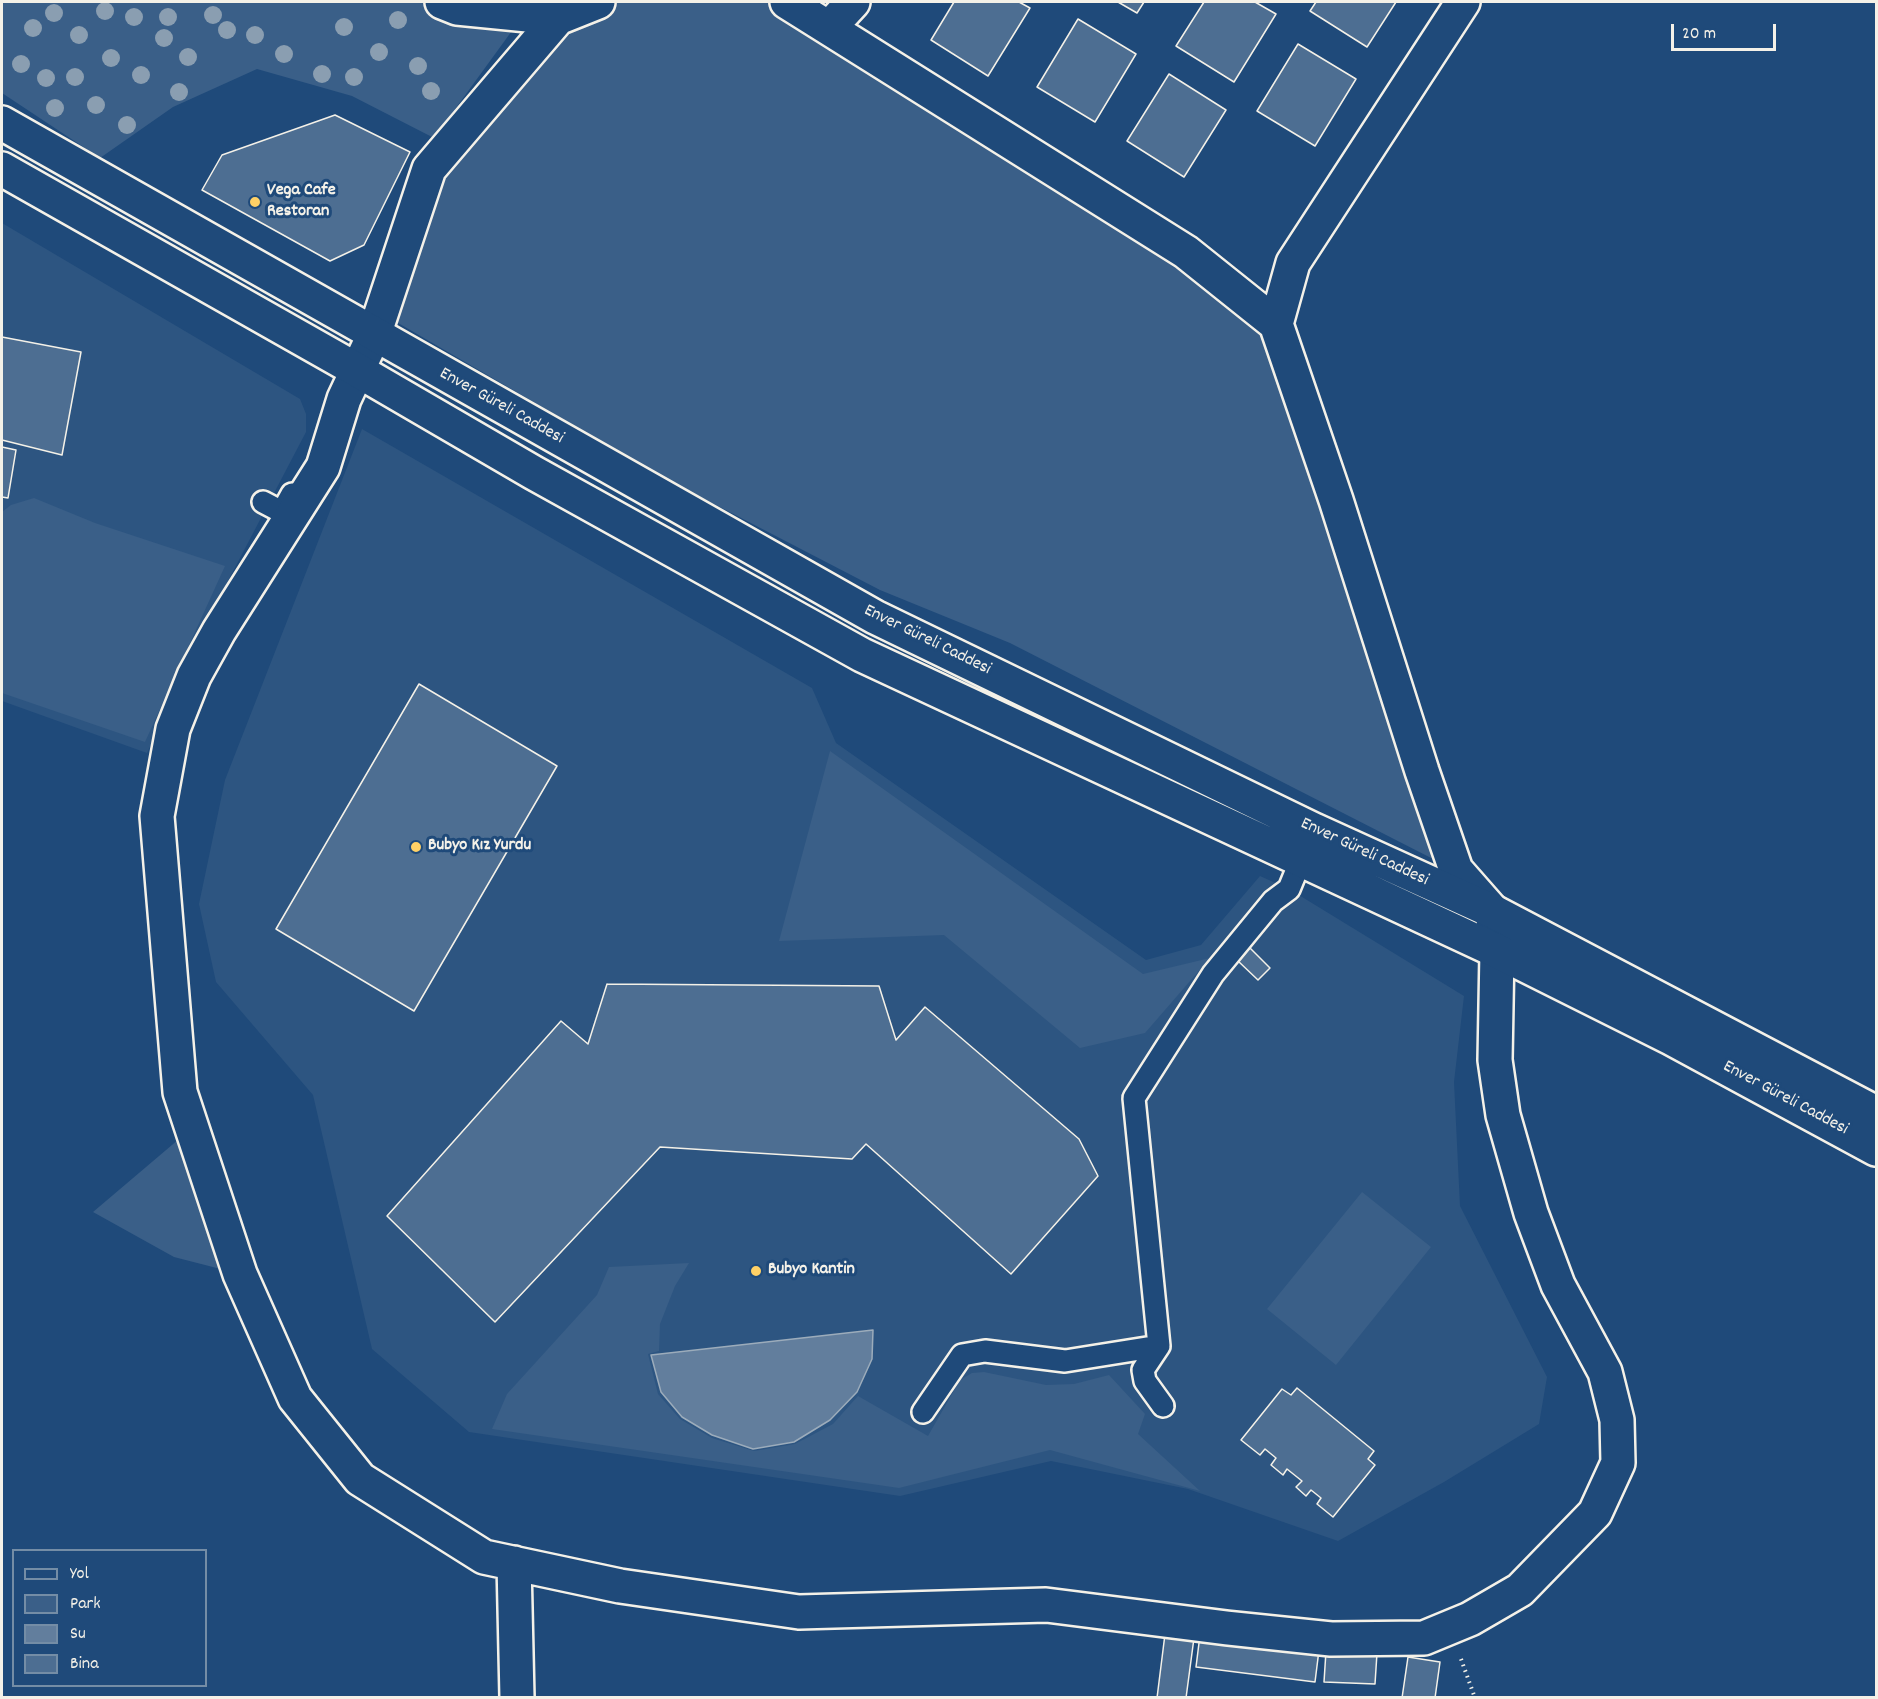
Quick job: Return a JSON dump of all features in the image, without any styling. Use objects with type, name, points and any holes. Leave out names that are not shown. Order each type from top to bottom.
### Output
[{"type":"street","points":[[442,2],[456,8],[558,18],[598,2]]},
{"type":"street","points":[[558,18],[429,169],[374,335],[350,384],[323,467],[219,631],[194,676],[173,729],[157,816],[180,1092],[240,1274],[295,1398],[360,1479],[484,1557],[620,1586],[800,1612],[1046,1605],[1331,1639],[1424,1638],[1470,1619],[1520,1590],[1595,1512],[1618,1463],[1617,1420],[1605,1372],[1558,1286],[1531,1213],[1503,1115],[1495,1059],[1497,951],[1492,911],[1456,870],[1336,500],[1276,324],[1186,252],[787,2]]},
{"type":"street","points":[[829,28],[854,2]]},
{"type":"street","points":[[1276,324],[1293,263],[1463,2]]},
{"type":"street","name":"Enver Güreli Caddesi","points":[[2,123],[875,617],[1314,830],[1492,911],[1876,1113]]},
{"type":"street","name":"Enver Güreli Caddesi","points":[[2,169],[350,384],[534,473],[862,655],[1497,951],[1671,1038],[1876,1149]]},
{"type":"street","points":[[514,1563],[517,1698]]},
{"type":"lane","points":[[263,502],[282,512],[350,384]]},
{"type":"lane","points":[[1163,1406],[1145,1381],[1143,1370],[1159,1346],[1134,1098],[1213,974],[1273,901],[1289,889],[1314,830]]},
{"type":"lane","points":[[923,1412],[962,1354],[985,1351],[1065,1361],[1159,1346]]},
{"type":"shaded area","points":[[2,223],[300,399],[306,414],[306,432],[229,579],[147,753],[2,701]]},
{"type":"shaded area","points":[[362,429],[812,688],[836,743],[1146,960],[1201,945],[1260,876],[1289,889],[1464,996],[1454,1082],[1460,1206],[1547,1377],[1539,1424],[1444,1482],[1338,1541],[1188,1489],[1051,1461],[900,1496],[469,1432],[372,1349],[313,1095],[216,982],[199,904],[225,780]]},
{"type":"green space","points":[[2,2],[481,2],[522,17],[434,138],[352,96],[257,69],[173,107],[100,158],[2,93]]},
{"type":"green space","points":[[598,2],[787,2],[1276,324],[1439,862],[1010,643],[880,590],[664,478],[381,313],[429,169]]},
{"type":"green space","points":[[34,498],[95,523],[225,566],[145,742],[2,693],[2,512],[11,505]]},
{"type":"green space","points":[[830,751],[1143,974],[1210,958],[1145,1033],[1080,1048],[944,935],[779,941]]},
{"type":"green space","points":[[192,1128],[240,1274],[174,1257],[93,1212]]},
{"type":"green space","points":[[1362,1192],[1431,1247],[1336,1365],[1267,1309]]},
{"type":"green space","points":[[689,1263],[675,1286],[660,1324],[659,1351],[648,1354],[658,1394],[680,1419],[712,1438],[754,1451],[795,1444],[833,1424],[858,1396],[928,1436],[960,1380],[972,1373],[984,1372],[1046,1385],[1074,1384],[1109,1375],[1145,1414],[1138,1434],[1200,1491],[1050,1450],[899,1488],[492,1429],[507,1394],[597,1295],[609,1267]]},
{"type":"water","points":[[873,1330],[872,1359],[857,1392],[830,1420],[794,1442],[753,1449],[712,1435],[682,1417],[661,1392],[651,1355]]},
{"type":"building","points":[[954,2],[1019,2],[1030,8],[988,76],[931,40]]},
{"type":"building","points":[[1118,2],[1144,2],[1137,13]]},
{"type":"building","points":[[1204,2],[1255,2],[1276,14],[1234,82],[1176,46]]},
{"type":"building","points":[[1316,2],[1396,2],[1367,47],[1310,11]]},
{"type":"building","points":[[1078,19],[1136,54],[1095,122],[1037,87]]},
{"type":"building","points":[[1298,44],[1356,79],[1315,146],[1257,111]]},
{"type":"building","points":[[1169,74],[1226,110],[1184,177],[1127,141]]},
{"type":"building","points":[[335,115],[410,152],[364,245],[330,261],[202,190],[222,155]]},
{"type":"building","points":[[2,337],[81,352],[62,455],[2,440]]},
{"type":"building","points":[[2,447],[16,450],[8,498],[2,497]]},
{"type":"building","name":"Bubyo Kız Yurdu","points":[[419,684],[557,766],[414,1011],[276,929]]},
{"type":"building","points":[[1250,948],[1270,968],[1258,980],[1238,961]]},
{"type":"building","points":[[607,984],[879,986],[896,1040],[925,1007],[1079,1139],[1098,1176],[1011,1274],[866,1144],[852,1159],[660,1147],[495,1322],[387,1216],[561,1021],[588,1044]]},
{"type":"building","points":[[1297,1388],[1374,1451],[1368,1459],[1375,1465],[1333,1517],[1317,1504],[1321,1498],[1311,1490],[1306,1496],[1296,1487],[1302,1481],[1287,1469],[1283,1475],[1271,1465],[1276,1458],[1265,1449],[1260,1455],[1241,1440],[1282,1389],[1291,1395]]},
{"type":"building","points":[[1165,1634],[1194,1638],[1186,1698],[1157,1698]]},
{"type":"building","points":[[1200,1635],[1319,1650],[1315,1682],[1196,1667]]},
{"type":"building","points":[[1326,1651],[1377,1653],[1375,1684],[1324,1682]]},
{"type":"building","points":[[1408,1657],[1440,1662],[1435,1698],[1402,1698]]},
{"type":"place","name":"Vega Cafe Restoran","points":[[255,202]]},
{"type":"place","name":"Bubyo Kız Yurdu","points":[[416,847]]},
{"type":"place","name":"Bubyo Kantin","points":[[756,1271]]}]
